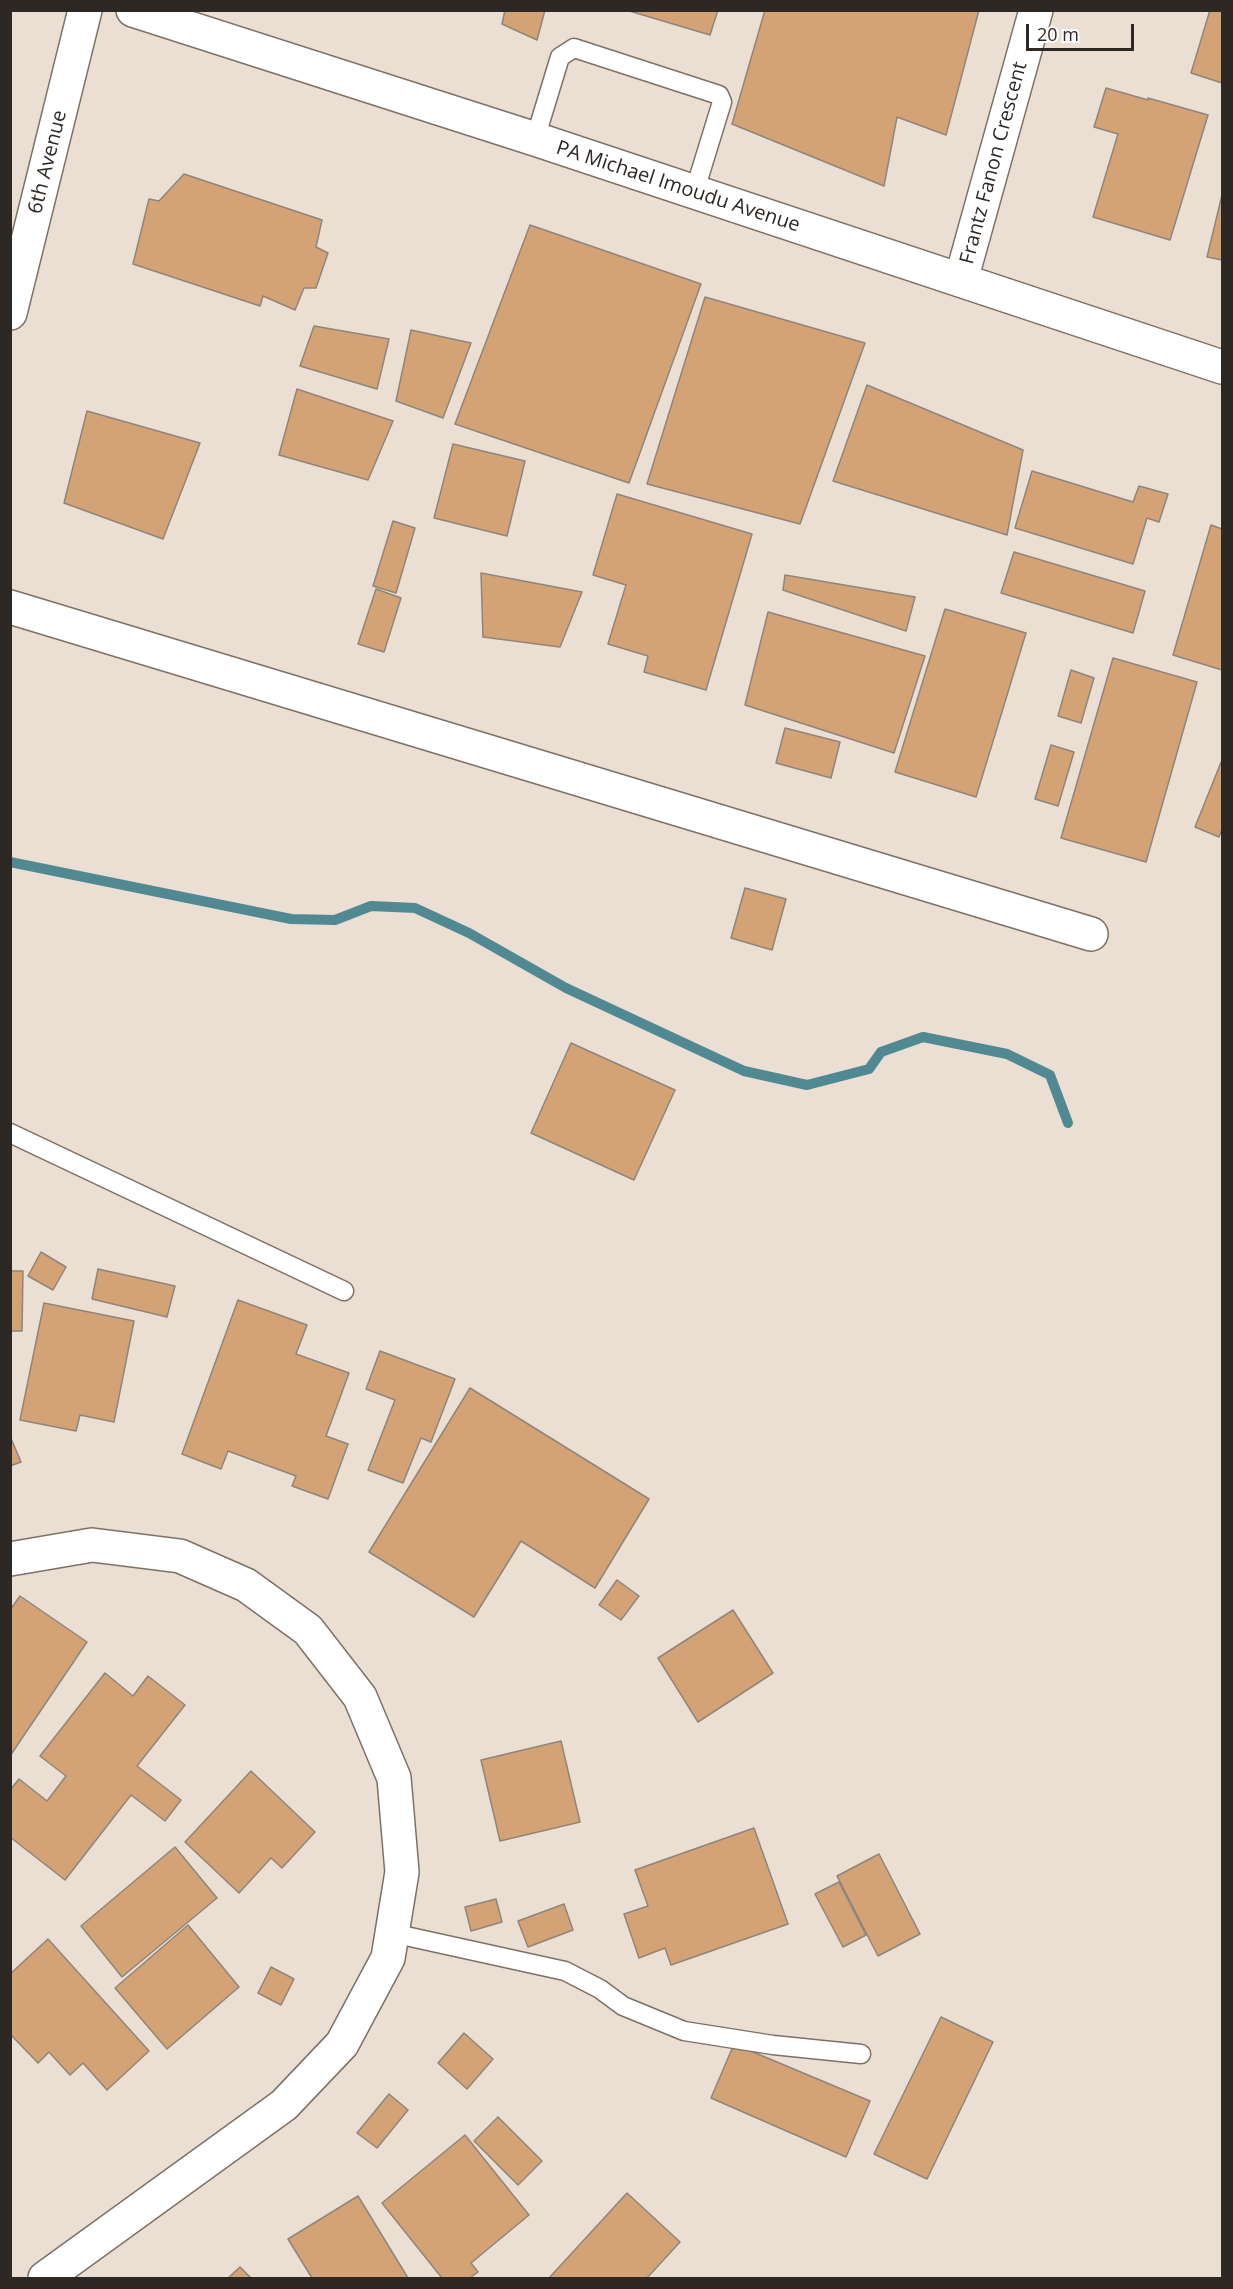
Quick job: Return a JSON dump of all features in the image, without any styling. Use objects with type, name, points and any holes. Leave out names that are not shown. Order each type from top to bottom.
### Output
[{"type":"street","name":"6th Avenue","points":[[10,313],[85,10]]},
{"type":"street","name":"PA Michael Imoudu Avenue","points":[[133,10],[535,139],[1222,367]]},
{"type":"street","name":"Frantz Fanon Crescent","points":[[961,280],[1036,10]]},
{"type":"street","points":[[10,607],[1091,933]]},
{"type":"street","points":[[10,1559],[92,1545],[180,1556],[246,1585],[308,1630],[360,1697],[394,1778],[402,1872],[388,1958],[342,2044],[284,2105],[45,2278]]},
{"type":"lane","points":[[535,139],[560,57],[574,48],[719,95],[722,102],[694,193]]},
{"type":"lane","points":[[10,1133],[344,1291]]},
{"type":"lane","points":[[392,1933],[565,1971],[600,1989],[623,2006],[684,2031],[773,2045],[861,2054]]},
{"type":"building","points":[[505,10],[545,10],[537,40],[502,24]]},
{"type":"building","points":[[626,10],[718,10],[710,35]]},
{"type":"building","points":[[765,10],[979,10],[946,135],[897,117],[884,186],[732,124]]},
{"type":"building","points":[[1210,10],[1222,10],[1222,83],[1191,73]]},
{"type":"building","points":[[1106,88],[1208,115],[1170,240],[1093,217],[1118,134],[1094,127]]},
{"type":"building","points":[[184,174],[322,220],[316,247],[328,253],[316,288],[304,288],[295,310],[263,296],[260,306],[133,264],[149,199],[159,201]]},
{"type":"building","points":[[1222,195],[1222,260],[1207,257]]},
{"type":"building","points":[[530,225],[701,284],[629,483],[455,424]]},
{"type":"building","points":[[705,297],[865,343],[800,524],[647,484]]},
{"type":"building","points":[[314,326],[389,339],[377,389],[300,366]]},
{"type":"building","points":[[411,330],[471,343],[443,418],[396,401]]},
{"type":"building","points":[[867,385],[1023,450],[1007,535],[833,481]]},
{"type":"building","points":[[297,389],[393,421],[368,480],[279,455]]},
{"type":"building","points":[[87,411],[200,443],[163,539],[64,503]]},
{"type":"building","points":[[453,444],[525,461],[507,536],[434,518]]},
{"type":"building","points":[[1032,471],[1133,502],[1139,486],[1168,494],[1159,522],[1147,518],[1133,564],[1015,528]]},
{"type":"building","points":[[617,494],[752,534],[706,690],[644,672],[648,656],[608,644],[626,585],[593,575]]},
{"type":"building","points":[[393,521],[415,528],[396,593],[373,586]]},
{"type":"building","points":[[1211,525],[1222,529],[1222,670],[1173,655]]},
{"type":"building","points":[[1014,552],[1145,591],[1133,633],[1001,593]]},
{"type":"building","points":[[481,573],[582,592],[560,647],[483,637]]},
{"type":"building","points":[[785,575],[915,597],[906,631],[783,590]]},
{"type":"building","points":[[376,589],[401,598],[384,652],[358,644]]},
{"type":"building","points":[[945,609],[1026,633],[976,797],[895,772]]},
{"type":"building","points":[[768,612],[925,656],[894,753],[745,705]]},
{"type":"building","points":[[1113,658],[1197,682],[1146,862],[1061,838]]},
{"type":"building","points":[[1071,670],[1094,678],[1081,723],[1058,716]]},
{"type":"building","points":[[785,728],[840,742],[831,778],[776,763]]},
{"type":"building","points":[[1051,745],[1074,752],[1058,806],[1035,799]]},
{"type":"building","points":[[1222,760],[1222,829],[1219,837],[1195,827]]},
{"type":"building","points":[[745,888],[786,899],[772,950],[731,938]]},
{"type":"building","points":[[571,1043],[675,1090],[634,1180],[531,1133]]},
{"type":"building","points":[[41,1252],[66,1267],[53,1290],[28,1276]]},
{"type":"building","points":[[98,1269],[175,1286],[167,1317],[92,1299]]},
{"type":"building","points":[[10,1271],[23,1271],[22,1331],[10,1331]]},
{"type":"building","points":[[238,1300],[307,1325],[296,1354],[349,1373],[326,1436],[348,1444],[328,1499],[292,1486],[296,1476],[228,1451],[221,1469],[182,1454]]},
{"type":"building","points":[[44,1303],[134,1321],[114,1422],[80,1415],[76,1431],[20,1420]]},
{"type":"building","points":[[380,1351],[455,1379],[431,1442],[421,1438],[403,1483],[368,1470],[395,1400],[366,1389]]},
{"type":"building","points":[[470,1388],[649,1499],[595,1588],[521,1541],[474,1617],[369,1552]]},
{"type":"building","points":[[10,1436],[21,1462],[10,1466]]},
{"type":"building","points":[[617,1580],[639,1596],[621,1620],[599,1605]]},
{"type":"building","points":[[20,1596],[87,1642],[10,1756],[10,1610]]},
{"type":"building","points":[[733,1610],[773,1673],[698,1722],[658,1658]]},
{"type":"building","points":[[105,1673],[133,1696],[148,1676],[185,1705],[137,1766],[181,1800],[165,1821],[131,1795],[65,1880],[10,1837],[10,1790],[19,1779],[47,1801],[66,1776],[40,1756]]},
{"type":"building","points":[[561,1741],[580,1822],[500,1841],[481,1760]]},
{"type":"building","points":[[251,1771],[315,1832],[282,1868],[271,1858],[239,1893],[185,1842]]},
{"type":"building","points":[[754,1828],[788,1924],[671,1965],[665,1948],[639,1958],[624,1914],[648,1906],[635,1870]]},
{"type":"building","points":[[175,1847],[217,1898],[122,1977],[81,1926]]},
{"type":"building","points":[[879,1854],[920,1934],[878,1956],[837,1876]]},
{"type":"building","points":[[839,1882],[866,1935],[843,1947],[815,1894]]},
{"type":"building","points":[[496,1899],[502,1922],[471,1931],[465,1907]]},
{"type":"building","points":[[564,1904],[573,1930],[528,1947],[518,1921]]},
{"type":"building","points":[[188,1925],[239,1987],[167,2049],[115,1988]]},
{"type":"building","points":[[48,1939],[149,2051],[107,2090],[83,2063],[70,2075],[49,2052],[38,2063],[10,2034],[10,1974]]},
{"type":"building","points":[[271,1967],[294,1979],[281,2005],[258,1993]]},
{"type":"building","points":[[941,2017],[993,2042],[927,2179],[874,2154]]},
{"type":"building","points":[[464,2033],[493,2059],[467,2089],[438,2063]]},
{"type":"building","points":[[734,2044],[870,2101],[846,2157],[711,2098]]},
{"type":"building","points":[[389,2094],[408,2110],[377,2148],[357,2133]]},
{"type":"building","points":[[498,2117],[542,2161],[518,2185],[474,2141]]},
{"type":"building","points":[[465,2135],[529,2215],[471,2263],[478,2272],[470,2278],[442,2278],[382,2203]]},
{"type":"building","points":[[627,2193],[680,2242],[647,2278],[549,2278]]},
{"type":"building","points":[[358,2196],[408,2278],[312,2278],[288,2239]]},
{"type":"building","points":[[240,2267],[251,2278],[228,2278]]},
{"type":"waterway","points":[[10,862],[291,919],[335,920],[371,906],[415,908],[469,933],[566,988],[744,1071],[807,1085],[869,1069],[881,1052],[923,1037],[1007,1054],[1050,1075],[1068,1123]]}]
